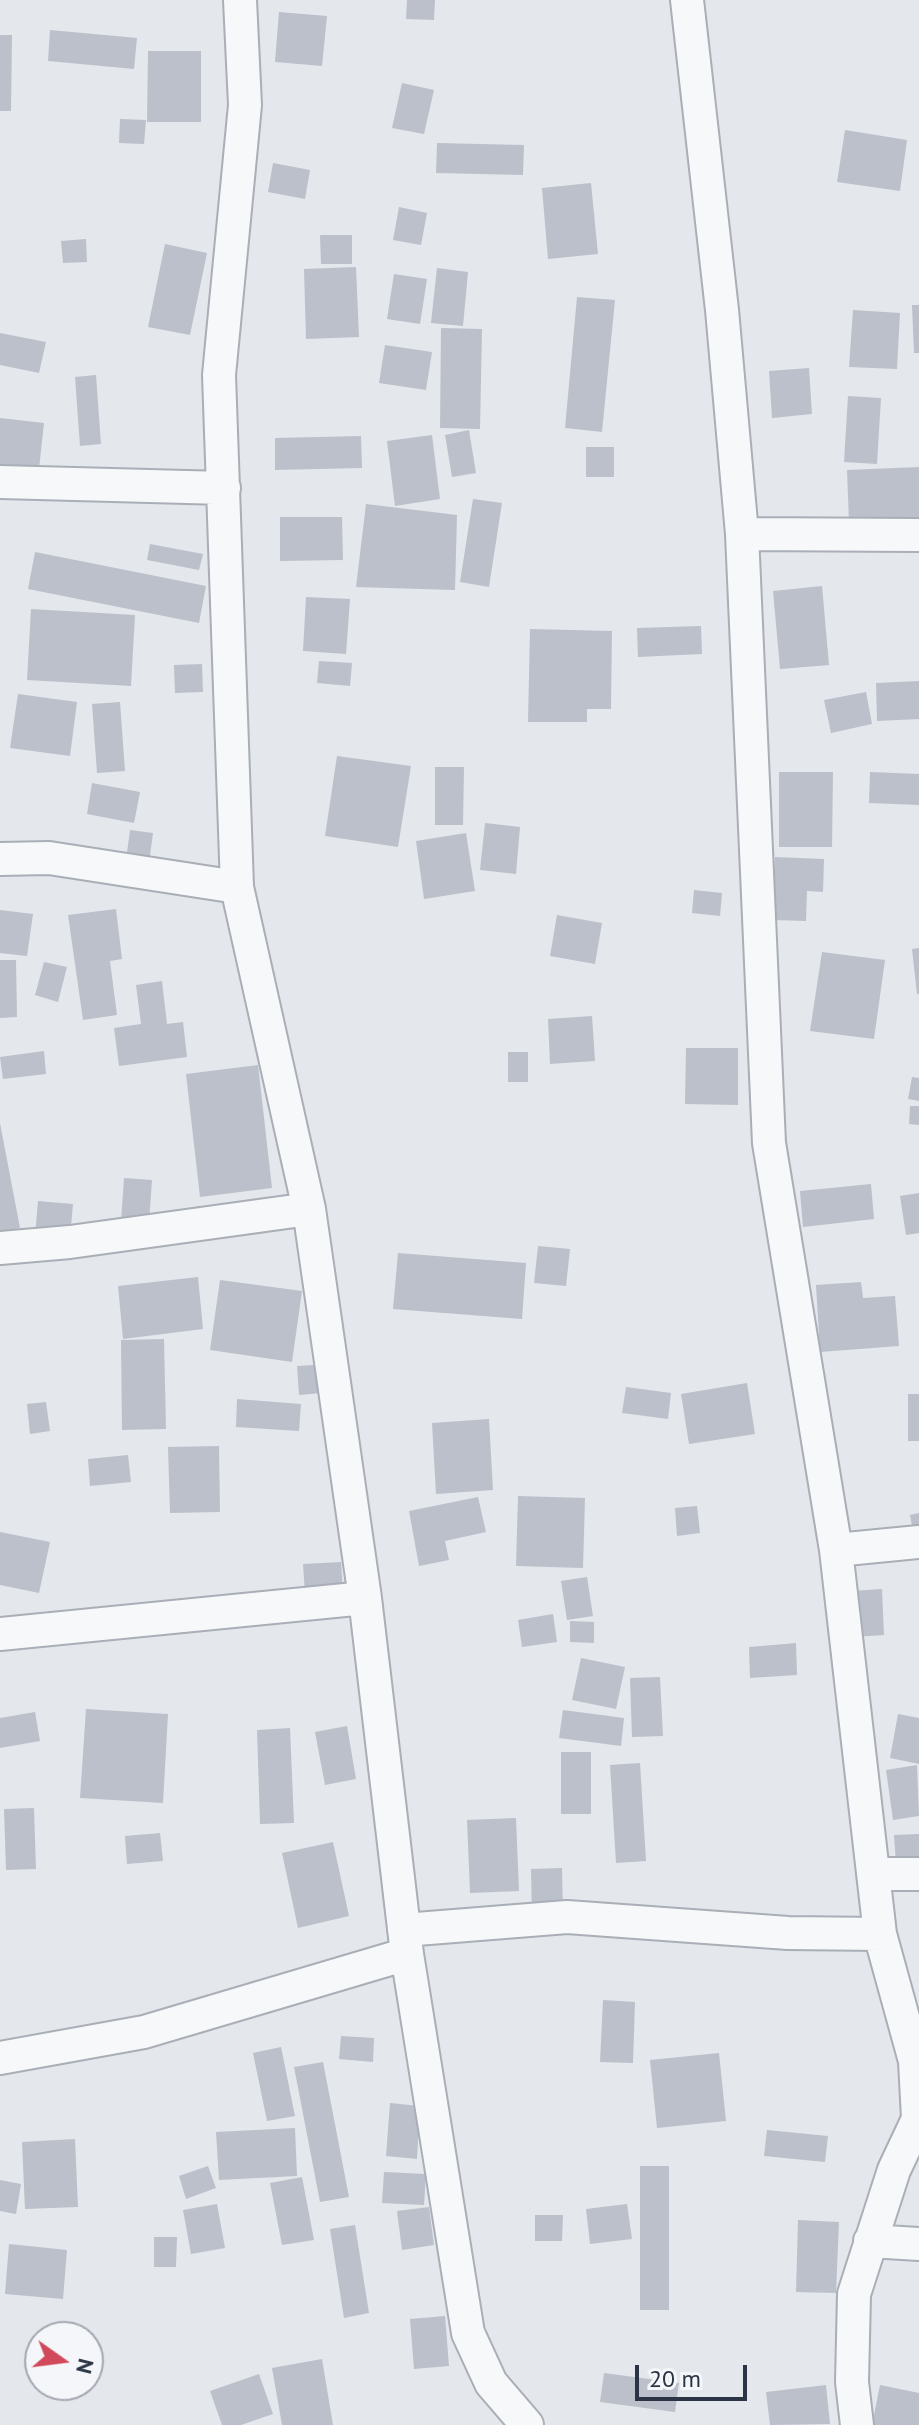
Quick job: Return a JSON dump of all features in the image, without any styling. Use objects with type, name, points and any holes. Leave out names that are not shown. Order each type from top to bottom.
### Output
[{"type":"street","points":[[240,0],[245,105],[219,375],[237,887],[309,1209],[365,1598],[405,1942],[468,2333],[491,2383],[527,2425]]},
{"type":"street","points":[[687,0],[722,310],[742,534],[769,1143],[836,1550],[880,1934],[915,2061],[918,2119],[894,2170],[854,2294],[852,2382],[857,2425]]},
{"type":"street","points":[[0,482],[224,488]]},
{"type":"street","points":[[742,534],[919,535]]},
{"type":"street","points":[[0,859],[49,858],[237,887]]},
{"type":"street","points":[[0,1248],[70,1242],[309,1209]]},
{"type":"street","points":[[836,1550],[919,1542]]},
{"type":"street","points":[[0,1634],[365,1598]]},
{"type":"street","points":[[873,1874],[919,1874]]},
{"type":"street","points":[[0,2058],[144,2032],[405,1942],[567,1917],[788,1933],[880,1934]]},
{"type":"street","points":[[870,2241],[919,2244]]},
{"type":"building","points":[[407,0],[435,0],[434,20],[406,19]]},
{"type":"building","points":[[279,12],[327,16],[322,66],[275,62]]},
{"type":"building","points":[[50,30],[137,38],[134,69],[48,61]]},
{"type":"building","points":[[0,35],[12,35],[11,111],[0,111]]},
{"type":"building","points":[[148,51],[201,51],[201,122],[147,122]]},
{"type":"building","points":[[402,83],[434,90],[424,134],[392,128]]},
{"type":"building","points":[[120,119],[146,120],[144,144],[119,143]]},
{"type":"building","points":[[845,130],[907,140],[900,191],[837,182]]},
{"type":"building","points":[[437,143],[524,145],[523,175],[436,173]]},
{"type":"building","points":[[273,163],[310,170],[305,199],[268,192]]},
{"type":"building","points":[[591,183],[598,254],[548,259],[542,188]]},
{"type":"building","points":[[399,207],[427,213],[421,245],[393,240]]},
{"type":"building","points":[[320,235],[352,235],[352,264],[321,264]]},
{"type":"building","points":[[86,239],[87,262],[63,263],[61,241]]},
{"type":"building","points":[[165,244],[207,253],[190,335],[148,327]]},
{"type":"building","points":[[356,267],[359,337],[306,339],[304,269]]},
{"type":"building","points":[[437,268],[468,272],[463,326],[431,323]]},
{"type":"building","points":[[394,274],[427,279],[420,324],[387,319]]},
{"type":"building","points":[[577,297],[615,300],[602,432],[565,428]]},
{"type":"building","points":[[912,305],[919,305],[919,353],[914,353]]},
{"type":"building","points":[[853,310],[900,313],[897,369],[849,367]]},
{"type":"building","points":[[441,328],[482,329],[480,429],[440,428]]},
{"type":"building","points":[[0,333],[46,342],[39,373],[0,365]]},
{"type":"building","points":[[385,345],[432,352],[426,390],[379,383]]},
{"type":"building","points":[[809,368],[812,414],[772,418],[769,371]]},
{"type":"building","points":[[96,375],[101,444],[80,446],[75,377]]},
{"type":"building","points":[[848,396],[881,398],[877,464],[844,462]]},
{"type":"building","points":[[0,418],[44,423],[37,487],[0,483]]},
{"type":"building","points":[[469,430],[476,473],[452,477],[445,435]]},
{"type":"building","points":[[432,435],[440,499],[395,506],[387,441]]},
{"type":"building","points":[[361,436],[362,468],[275,470],[275,438]]},
{"type":"building","points":[[586,447],[614,447],[614,477],[586,477]]},
{"type":"building","points":[[919,467],[919,520],[849,522],[847,470]]},
{"type":"building","points":[[473,499],[502,503],[489,587],[460,582]]},
{"type":"building","points":[[366,504],[457,515],[455,590],[356,587]]},
{"type":"building","points":[[280,517],[342,517],[343,560],[280,561]]},
{"type":"building","points":[[150,544],[203,554],[199,570],[147,560]]},
{"type":"building","points":[[35,552],[206,586],[199,623],[28,589]]},
{"type":"building","points":[[822,586],[829,665],[780,669],[773,591]]},
{"type":"building","points":[[306,597],[350,599],[346,654],[303,651]]},
{"type":"building","points":[[31,609],[135,615],[131,686],[27,680]]},
{"type":"building","points":[[701,626],[702,654],[638,657],[637,628]]},
{"type":"building","points":[[530,629],[612,631],[611,709],[587,709],[587,722],[528,722]]},
{"type":"building","points":[[319,661],[352,663],[350,686],[317,683]]},
{"type":"building","points":[[202,664],[203,692],[175,693],[174,665]]},
{"type":"building","points":[[919,681],[919,719],[877,721],[876,683]]},
{"type":"building","points":[[866,692],[872,724],[831,733],[824,700]]},
{"type":"building","points":[[18,694],[77,702],[70,756],[10,748]]},
{"type":"building","points":[[120,702],[125,771],[97,773],[92,704]]},
{"type":"building","points":[[337,756],[411,766],[398,847],[325,836]]},
{"type":"building","points":[[435,767],[464,767],[463,825],[435,825]]},
{"type":"building","points":[[779,772],[833,772],[832,847],[779,847]]},
{"type":"building","points":[[870,772],[919,774],[919,805],[869,803]]},
{"type":"building","points":[[92,783],[140,792],[134,823],[87,814]]},
{"type":"building","points":[[485,823],[520,827],[516,874],[480,870]]},
{"type":"building","points":[[130,830],[153,833],[148,871],[125,868]]},
{"type":"building","points":[[466,833],[475,891],[424,899],[416,841]]},
{"type":"building","points":[[775,857],[824,859],[823,892],[807,891],[806,921],[772,920]]},
{"type":"building","points":[[694,890],[722,893],[720,916],[692,913]]},
{"type":"building","points":[[116,909],[122,959],[110,961],[117,1015],[83,1020],[68,915]]},
{"type":"building","points":[[0,910],[33,914],[27,956],[0,953]]},
{"type":"building","points":[[557,915],[602,923],[595,964],[550,956]]},
{"type":"building","points":[[919,948],[919,994],[917,994],[912,949]]},
{"type":"building","points":[[822,952],[885,960],[874,1039],[810,1031]]},
{"type":"building","points":[[0,960],[16,960],[17,1017],[0,1018]]},
{"type":"building","points":[[44,962],[67,967],[58,1002],[35,995]]},
{"type":"building","points":[[162,981],[167,1024],[183,1022],[187,1057],[119,1066],[114,1028],[141,1024],[136,985]]},
{"type":"building","points":[[592,1016],[595,1061],[550,1064],[548,1019]]},
{"type":"building","points":[[686,1048],[738,1048],[738,1105],[685,1104]]},
{"type":"building","points":[[44,1051],[46,1074],[3,1079],[0,1057]]},
{"type":"building","points":[[508,1052],[528,1052],[528,1082],[508,1082]]},
{"type":"building","points":[[258,1065],[272,1188],[200,1197],[186,1074]]},
{"type":"building","points":[[912,1077],[919,1078],[919,1101],[908,1099]]},
{"type":"building","points":[[910,1106],[919,1106],[919,1125],[909,1124]]},
{"type":"building","points":[[0,1123],[20,1228],[0,1232]]},
{"type":"building","points":[[124,1178],[152,1180],[149,1223],[121,1221]]},
{"type":"building","points":[[871,1184],[874,1219],[803,1227],[800,1191]]},
{"type":"building","points":[[919,1193],[919,1233],[906,1235],[900,1196]]},
{"type":"building","points":[[38,1201],[73,1204],[70,1238],[35,1236]]},
{"type":"building","points":[[538,1246],[570,1249],[566,1286],[534,1283]]},
{"type":"building","points":[[398,1253],[526,1263],[522,1319],[393,1309]]},
{"type":"building","points":[[198,1277],[203,1329],[123,1339],[118,1286]]},
{"type":"building","points":[[220,1280],[302,1291],[292,1362],[210,1350]]},
{"type":"building","points":[[861,1282],[863,1298],[895,1296],[899,1346],[820,1352],[816,1285]]},
{"type":"building","points":[[164,1339],[166,1429],[122,1430],[121,1340]]},
{"type":"building","points":[[331,1364],[334,1392],[299,1395],[297,1366]]},
{"type":"building","points":[[747,1383],[755,1434],[689,1444],[681,1394]]},
{"type":"building","points":[[626,1387],[671,1393],[668,1419],[622,1413]]},
{"type":"building","points":[[908,1394],[919,1394],[919,1441],[908,1441]]},
{"type":"building","points":[[237,1399],[301,1404],[299,1431],[236,1427]]},
{"type":"building","points":[[46,1402],[50,1431],[30,1434],[27,1404]]},
{"type":"building","points":[[489,1419],[493,1490],[436,1494],[432,1423]]},
{"type":"building","points":[[219,1446],[220,1512],[170,1513],[168,1447]]},
{"type":"building","points":[[128,1455],[131,1482],[90,1486],[88,1459]]},
{"type":"building","points":[[518,1496],[585,1498],[583,1568],[516,1566]]},
{"type":"building","points":[[478,1497],[486,1532],[445,1541],[449,1560],[419,1566],[409,1511]]},
{"type":"building","points":[[697,1506],[700,1533],[677,1536],[675,1508]]},
{"type":"building","points":[[919,1513],[919,1547],[916,1548],[910,1515]]},
{"type":"building","points":[[0,1532],[50,1542],[39,1593],[0,1585]]},
{"type":"building","points":[[341,1562],[343,1591],[305,1594],[303,1564]]},
{"type":"building","points":[[587,1577],[593,1616],[567,1620],[561,1581]]},
{"type":"building","points":[[882,1589],[884,1635],[853,1637],[851,1591]]},
{"type":"building","points":[[553,1614],[557,1642],[522,1647],[518,1620]]},
{"type":"building","points":[[570,1621],[594,1622],[594,1643],[570,1642]]},
{"type":"building","points":[[796,1643],[797,1675],[750,1678],[749,1647]]},
{"type":"building","points":[[581,1658],[625,1667],[616,1709],[572,1700]]},
{"type":"building","points":[[660,1677],[663,1736],[632,1737],[630,1678]]},
{"type":"building","points":[[86,1709],[168,1714],[163,1803],[80,1798]]},
{"type":"building","points":[[563,1710],[624,1718],[621,1746],[559,1738]]},
{"type":"building","points":[[35,1712],[40,1741],[0,1748],[0,1718]]},
{"type":"building","points":[[898,1714],[919,1718],[919,1764],[890,1758]]},
{"type":"building","points":[[347,1726],[356,1779],[325,1785],[315,1732]]},
{"type":"building","points":[[290,1728],[294,1823],[260,1824],[257,1730]]},
{"type":"building","points":[[561,1752],[591,1752],[591,1814],[561,1814]]},
{"type":"building","points":[[640,1763],[646,1861],[616,1863],[610,1765]]},
{"type":"building","points":[[917,1765],[919,1816],[893,1820],[886,1770]]},
{"type":"building","points":[[34,1808],[36,1869],[6,1870],[4,1809]]},
{"type":"building","points":[[516,1818],[519,1891],[470,1893],[467,1820]]},
{"type":"building","points":[[160,1833],[163,1861],[127,1864],[125,1836]]},
{"type":"building","points":[[919,1834],[919,1861],[896,1863],[894,1835]]},
{"type":"building","points":[[333,1842],[349,1916],[298,1928],[282,1853]]},
{"type":"building","points":[[562,1868],[563,1918],[532,1918],[531,1869]]},
{"type":"building","points":[[603,2000],[635,2002],[633,2063],[600,2062]]},
{"type":"building","points":[[341,2036],[374,2038],[373,2062],[339,2059]]},
{"type":"building","points":[[281,2047],[295,2116],[267,2121],[253,2053]]},
{"type":"building","points":[[719,2053],[726,2121],[657,2128],[650,2060]]},
{"type":"building","points":[[323,2062],[349,2197],[320,2202],[294,2067]]},
{"type":"building","points":[[390,2103],[420,2106],[417,2159],[386,2156]]},
{"type":"building","points":[[295,2128],[297,2176],[219,2180],[216,2132]]},
{"type":"building","points":[[767,2130],[828,2136],[825,2162],[764,2156]]},
{"type":"building","points":[[75,2139],[78,2207],[25,2209],[22,2142]]},
{"type":"building","points":[[208,2166],[216,2188],[186,2199],[179,2176]]},
{"type":"building","points":[[640,2166],[669,2166],[669,2310],[640,2310]]},
{"type":"building","points":[[384,2172],[426,2174],[424,2205],[382,2203]]},
{"type":"building","points":[[302,2177],[314,2240],[282,2245],[270,2183]]},
{"type":"building","points":[[0,2180],[21,2184],[16,2214],[0,2211]]},
{"type":"building","points":[[217,2204],[225,2248],[191,2254],[183,2210]]},
{"type":"building","points":[[627,2204],[632,2239],[590,2244],[586,2209]]},
{"type":"building","points":[[429,2207],[434,2245],[402,2250],[397,2211]]},
{"type":"building","points":[[535,2215],[563,2215],[562,2241],[535,2241]]},
{"type":"building","points":[[798,2220],[839,2222],[836,2293],[796,2292]]},
{"type":"building","points":[[355,2225],[369,2313],[344,2318],[330,2229]]},
{"type":"building","points":[[154,2237],[177,2237],[176,2267],[154,2267]]},
{"type":"building","points":[[9,2244],[67,2250],[63,2299],[5,2294]]},
{"type":"building","points":[[445,2316],[449,2366],[414,2369],[410,2319]]},
{"type":"building","points":[[322,2359],[333,2425],[282,2425],[272,2368]]},
{"type":"building","points":[[604,2373],[679,2383],[675,2412],[600,2402]]},
{"type":"building","points":[[259,2374],[273,2414],[241,2425],[222,2425],[210,2391]]},
{"type":"building","points":[[826,2385],[830,2424],[770,2425],[766,2392]]},
{"type":"building","points":[[880,2385],[919,2393],[919,2425],[872,2425]]}]
